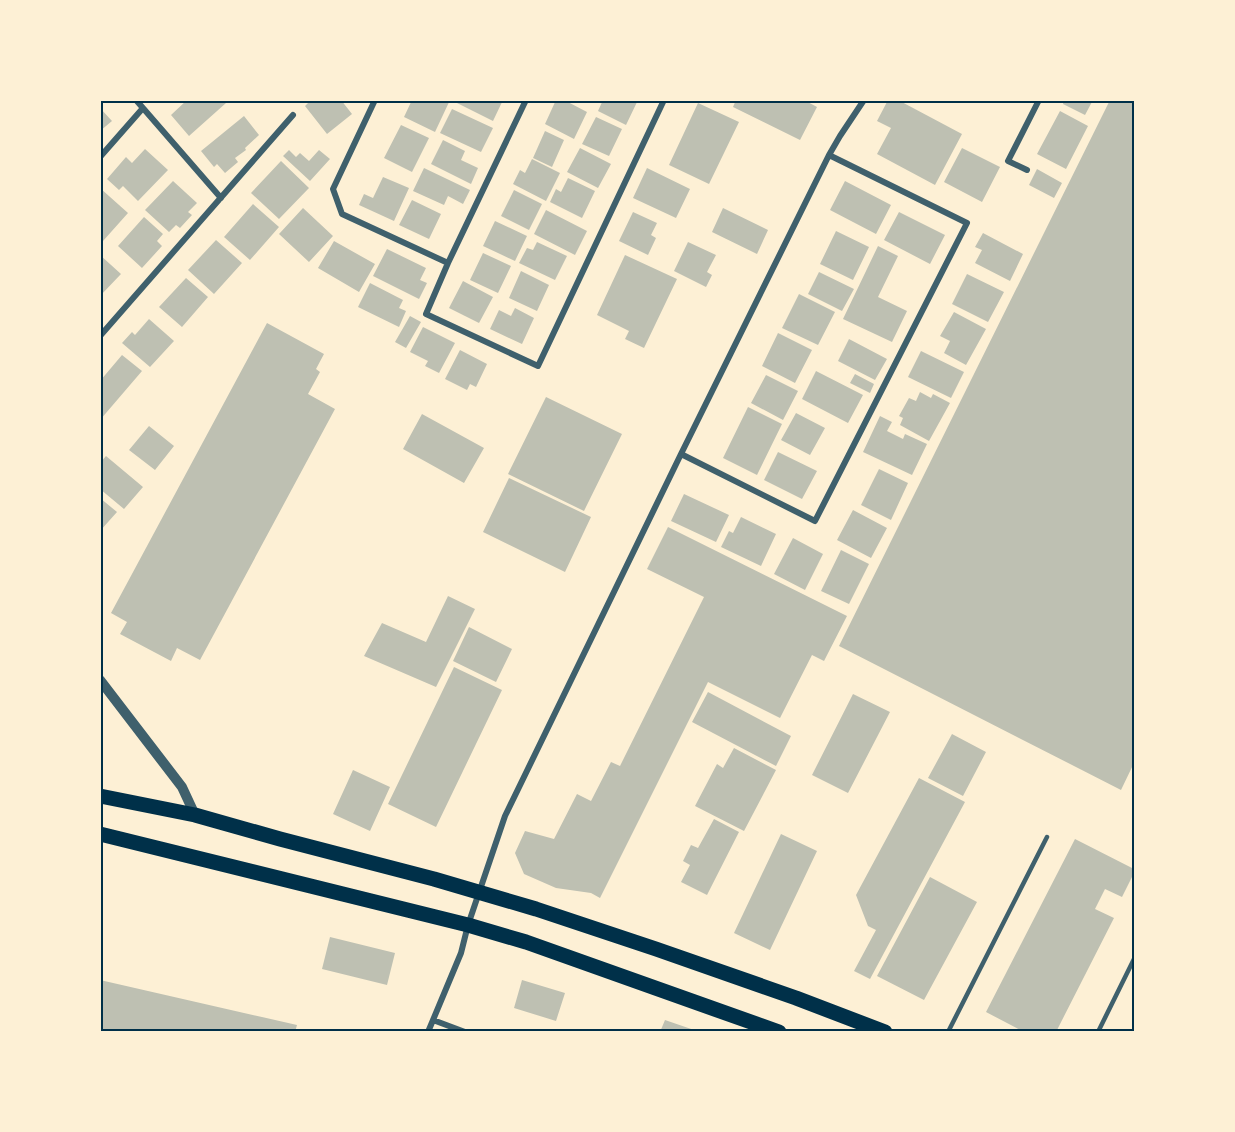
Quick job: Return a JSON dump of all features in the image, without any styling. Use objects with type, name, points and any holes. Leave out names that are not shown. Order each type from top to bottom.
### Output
[{"type":"main road","points":[[100,796],[195,815],[435,879],[536,909],[796,998],[885,1032]]},
{"type":"main road","points":[[100,834],[468,925],[526,942],[779,1032]]},
{"type":"street","points":[[136,100],[221,198]]},
{"type":"street","points":[[375,100],[333,189],[342,214],[448,263]]},
{"type":"street","points":[[526,100],[426,314],[538,366],[664,100]]},
{"type":"street","points":[[428,1032],[461,953],[468,925],[505,816],[829,154],[864,100]]},
{"type":"street","points":[[1027,170],[1008,161],[1039,100]]},
{"type":"street","points":[[100,157],[143,108]]},
{"type":"street","points":[[100,336],[293,115]]},
{"type":"street","points":[[681,454],[815,521],[966,223],[829,154]]},
{"type":"street","points":[[100,680],[182,787],[195,815]]},
{"type":"street","points":[[433,1020],[465,1032]]},
{"type":"lane","points":[[948,1032],[1047,837]]},
{"type":"lane","points":[[1098,1032],[1134,959]]},
{"type":"building","points":[[187,100],[224,100],[226,103],[189,136],[171,115]]},
{"type":"building","points":[[311,100],[341,100],[352,114],[327,134],[305,106]]},
{"type":"building","points":[[412,100],[450,100],[435,132],[404,117]]},
{"type":"building","points":[[459,100],[503,100],[493,121],[457,103]]},
{"type":"building","points":[[556,100],[564,100],[587,112],[574,139],[545,124]]},
{"type":"building","points":[[603,100],[638,100],[626,125],[598,111]]},
{"type":"building","points":[[736,100],[804,100],[817,107],[800,140],[733,107]]},
{"type":"building","points":[[888,100],[898,100],[962,134],[935,185],[877,154],[891,128],[877,121]]},
{"type":"building","points":[[1064,100],[1093,100],[1085,115],[1063,104]]},
{"type":"building","points":[[1110,100],[1134,100],[1134,763],[1121,790],[839,646]]},
{"type":"building","points":[[698,103],[739,122],[709,184],[669,165]]},
{"type":"building","points":[[100,108],[112,121],[100,131]]},
{"type":"building","points":[[452,109],[493,128],[481,152],[440,133]]},
{"type":"building","points":[[1060,111],[1088,126],[1066,169],[1037,154]]},
{"type":"building","points":[[244,116],[259,135],[245,148],[246,150],[235,158],[238,162],[225,173],[217,164],[214,167],[201,151]]},
{"type":"building","points":[[596,117],[622,129],[609,156],[582,144]]},
{"type":"building","points":[[401,125],[429,138],[412,172],[384,158]]},
{"type":"building","points":[[545,131],[564,140],[552,167],[533,158]]},
{"type":"building","points":[[443,140],[465,151],[461,160],[478,168],[471,184],[431,164]]},
{"type":"building","points":[[580,148],[611,164],[598,188],[567,172]]},
{"type":"building","points":[[962,148],[1000,167],[982,202],[944,182]]},
{"type":"building","points":[[145,149],[168,170],[138,201],[123,186],[119,190],[107,179],[126,157],[132,163]]},
{"type":"building","points":[[289,150],[296,157],[300,153],[309,161],[319,150],[330,159],[310,181],[283,156]]},
{"type":"building","points":[[532,159],[560,173],[546,201],[513,184],[520,170],[525,173]]},
{"type":"building","points":[[281,161],[309,188],[279,219],[251,193]]},
{"type":"building","points":[[424,168],[470,190],[463,204],[448,196],[444,205],[413,191]]},
{"type":"building","points":[[647,168],[690,189],[676,218],[633,198]]},
{"type":"building","points":[[1037,169],[1062,183],[1054,198],[1029,185]]},
{"type":"building","points":[[383,177],[409,188],[394,221],[359,205],[364,194],[373,198]]},
{"type":"building","points":[[568,178],[595,191],[582,218],[550,202],[556,189],[561,192]]},
{"type":"building","points":[[173,181],[197,203],[188,212],[192,215],[180,228],[176,225],[169,232],[145,210]]},
{"type":"building","points":[[845,181],[891,205],[876,234],[830,210]]},
{"type":"building","points":[[100,188],[128,213],[103,241],[100,238]]},
{"type":"building","points":[[514,190],[542,204],[529,230],[501,216]]},
{"type":"building","points":[[412,200],[441,214],[429,239],[399,225]]},
{"type":"building","points":[[253,204],[279,227],[250,260],[224,237]]},
{"type":"building","points":[[303,208],[333,236],[309,262],[279,234]]},
{"type":"building","points":[[723,208],[768,230],[757,254],[712,232]]},
{"type":"building","points":[[546,210],[587,231],[575,255],[534,234]]},
{"type":"building","points":[[633,212],[657,223],[651,235],[656,238],[648,255],[619,241]]},
{"type":"building","points":[[899,212],[945,235],[930,264],[884,240]]},
{"type":"building","points":[[144,217],[163,234],[157,241],[162,246],[142,268],[118,246]]},
{"type":"building","points":[[495,221],[527,236],[515,261],[483,246]]},
{"type":"building","points":[[836,231],[869,247],[853,280],[820,264]]},
{"type":"building","points":[[983,233],[1023,254],[1010,281],[975,263],[982,250],[975,247]]},
{"type":"building","points":[[216,240],[242,263],[214,294],[188,270]]},
{"type":"building","points":[[334,241],[375,264],[359,292],[318,268]]},
{"type":"building","points":[[537,242],[567,256],[555,280],[519,263],[527,248],[533,250]]},
{"type":"building","points":[[688,242],[716,255],[707,272],[712,275],[706,287],[674,271]]},
{"type":"building","points":[[878,246],[898,256],[878,297],[907,311],[892,342],[843,319]]},
{"type":"building","points":[[387,249],[426,268],[420,280],[427,283],[419,299],[373,276]]},
{"type":"building","points":[[483,253],[511,266],[498,293],[470,280]]},
{"type":"building","points":[[100,255],[121,274],[100,296]]},
{"type":"building","points":[[625,255],[677,279],[644,348],[625,339],[629,331],[597,315]]},
{"type":"building","points":[[521,271],[549,285],[537,311],[509,298]]},
{"type":"building","points":[[819,272],[854,289],[842,311],[808,294]]},
{"type":"building","points":[[967,274],[1004,292],[988,322],[952,304]]},
{"type":"building","points":[[186,278],[208,297],[182,327],[159,307]]},
{"type":"building","points":[[463,281],[493,297],[479,323],[449,308]]},
{"type":"building","points":[[370,283],[403,300],[399,308],[406,311],[399,327],[358,307]]},
{"type":"building","points":[[799,294],[835,312],[818,345],[782,328]]},
{"type":"building","points":[[515,308],[534,318],[522,344],[490,329],[499,310],[511,316]]},
{"type":"building","points":[[954,312],[986,329],[966,365],[944,353],[950,341],[940,336]]},
{"type":"building","points":[[410,316],[421,322],[406,348],[395,342]]},
{"type":"building","points":[[149,319],[174,341],[150,367],[122,343],[132,332],[135,335]]},
{"type":"building","points":[[267,323],[324,354],[316,369],[320,372],[308,394],[335,409],[200,660],[177,648],[171,661],[120,634],[127,622],[111,613]]},
{"type":"building","points":[[423,327],[455,343],[439,373],[425,366],[428,361],[410,352]]},
{"type":"building","points":[[778,333],[812,350],[795,383],[762,366]]},
{"type":"building","points":[[849,339],[887,359],[875,380],[838,361]]},
{"type":"building","points":[[460,350],[487,364],[476,387],[470,384],[467,390],[445,379]]},
{"type":"building","points":[[921,351],[964,372],[951,398],[908,377]]},
{"type":"building","points":[[122,355],[142,371],[100,420],[100,381]]},
{"type":"building","points":[[816,371],[863,395],[848,423],[802,399]]},
{"type":"building","points":[[855,374],[874,384],[870,393],[850,383]]},
{"type":"building","points":[[766,375],[798,391],[783,420],[751,403]]},
{"type":"building","points":[[920,392],[931,398],[933,394],[950,403],[929,441],[900,425],[903,418],[899,416],[909,398],[916,401]]},
{"type":"building","points":[[546,397],[622,434],[584,511],[508,474]]},
{"type":"building","points":[[748,407],[782,424],[757,475],[723,458]]},
{"type":"building","points":[[796,413],[825,428],[810,455],[781,440]]},
{"type":"building","points":[[422,414],[484,448],[464,483],[403,449]]},
{"type":"building","points":[[880,416],[892,422],[887,431],[903,439],[905,434],[927,444],[912,475],[863,452]]},
{"type":"building","points":[[149,426],[174,446],[155,470],[129,450]]},
{"type":"building","points":[[778,452],[817,471],[802,499],[764,480]]},
{"type":"building","points":[[106,456],[143,487],[124,509],[100,489],[100,463]]},
{"type":"building","points":[[879,469],[908,483],[891,520],[861,505]]},
{"type":"building","points":[[509,478],[591,517],[565,572],[483,532]]},
{"type":"building","points":[[684,494],[729,515],[716,542],[671,521]]},
{"type":"building","points":[[100,498],[117,512],[100,531]]},
{"type":"building","points":[[853,510],[887,528],[871,558],[837,540]]},
{"type":"building","points":[[741,517],[776,534],[761,566],[721,547],[729,531],[733,533]]},
{"type":"building","points":[[668,527],[847,616],[824,661],[812,655],[780,718],[708,682],[600,898],[591,893],[556,888],[524,874],[515,853],[525,831],[554,839],[577,794],[591,801],[611,762],[620,766],[704,597],[647,569]]},
{"type":"building","points":[[793,538],[823,554],[805,590],[774,574]]},
{"type":"building","points":[[841,550],[869,564],[849,604],[821,591]]},
{"type":"building","points":[[448,596],[475,609],[436,687],[364,656],[382,623],[426,642]]},
{"type":"building","points":[[469,627],[512,649],[496,682],[453,661]]},
{"type":"building","points":[[454,667],[502,690],[436,827],[388,804]]},
{"type":"building","points":[[708,692],[791,736],[776,766],[692,722]]},
{"type":"building","points":[[853,694],[890,712],[848,793],[812,775]]},
{"type":"building","points":[[952,734],[986,752],[963,796],[928,778]]},
{"type":"building","points":[[734,748],[776,770],[744,831],[695,806],[717,764],[723,768]]},
{"type":"building","points":[[353,770],[390,787],[370,831],[333,814]]},
{"type":"building","points":[[919,778],[965,802],[870,979],[854,971],[876,930],[868,926],[856,895]]},
{"type":"building","points":[[714,819],[739,832],[707,895],[681,882],[690,865],[683,861],[691,845],[698,848]]},
{"type":"building","points":[[781,834],[817,851],[770,950],[734,933]]},
{"type":"building","points":[[1075,839],[1134,869],[1134,873],[1122,897],[1105,889],[1095,909],[1114,918],[1056,1032],[1024,1032],[986,1012]]},
{"type":"building","points":[[930,877],[977,902],[924,1000],[877,976]]},
{"type":"building","points":[[330,937],[395,953],[387,985],[322,969]]},
{"type":"building","points":[[100,980],[297,1025],[295,1032],[100,1032]]},
{"type":"building","points":[[522,980],[565,993],[556,1021],[514,1008]]},
{"type":"building","points":[[665,1020],[697,1031],[697,1032],[660,1032]]}]
